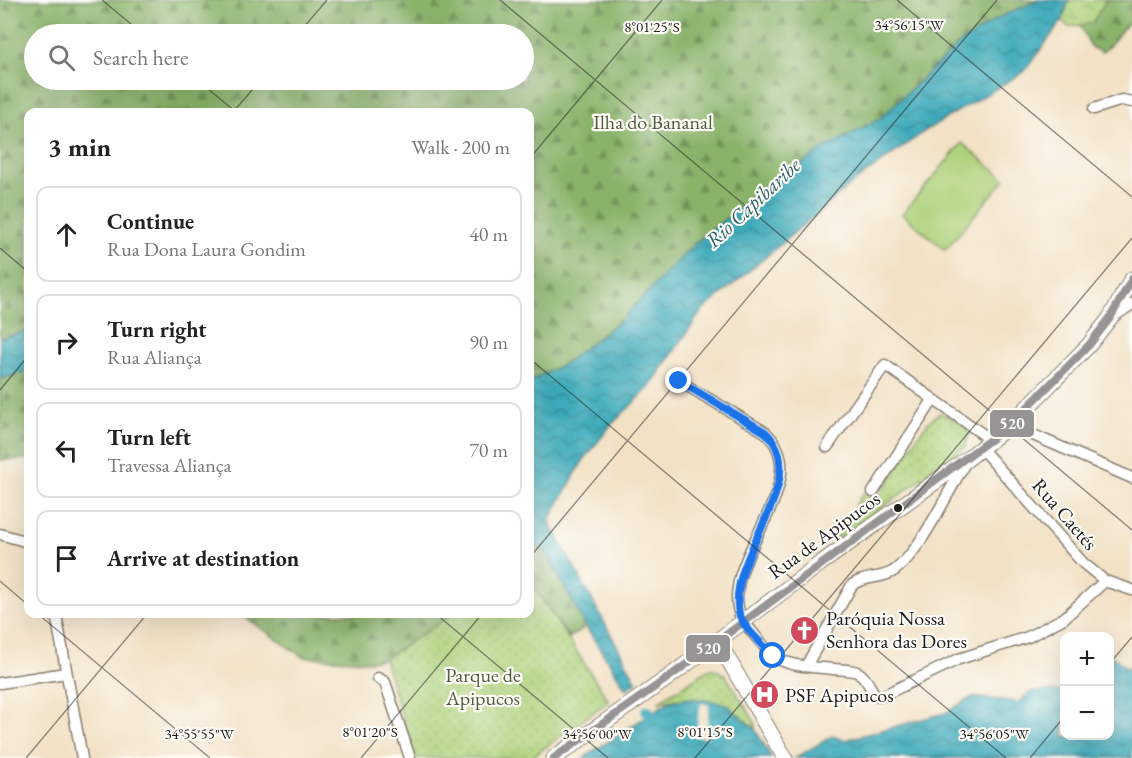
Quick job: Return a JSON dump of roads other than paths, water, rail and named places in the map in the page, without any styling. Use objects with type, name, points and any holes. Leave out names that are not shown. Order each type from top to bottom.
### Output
[{"type":"main road","name":"Rua de Apipucos","points":[[554,758],[996,436],[1062,375],[1110,318],[1132,279]]},
{"type":"main road","points":[[717,640],[784,756]]},
{"type":"street","points":[[1094,109],[1122,100],[1132,102]]},
{"type":"street","points":[[1110,318],[1132,304]]},
{"type":"street","points":[[827,447],[885,365],[933,400],[996,436],[1132,478]]},
{"type":"street","points":[[679,381],[773,439],[779,450],[780,477],[777,491],[740,580],[739,610],[743,621],[773,656],[806,666],[854,671],[864,676],[875,695],[882,696],[949,663],[1028,637],[1064,618],[1105,581]]},
{"type":"street","points":[[873,492],[933,400]]},
{"type":"street","name":"Rua Caetés","points":[[996,436],[1083,563],[1105,581],[1132,590]]},
{"type":"street","points":[[806,666],[852,585],[892,572],[908,558],[966,460]]},
{"type":"street","points":[[0,534],[24,541]]},
{"type":"street","points":[[57,618],[82,758]]},
{"type":"street","points":[[0,683],[66,674]]},
{"type":"street","points":[[378,678],[385,682],[410,758]]},
{"type":"water","name":"Rio Capibaribe","points":[[1038,0],[1069,0],[1062,21],[1024,72],[928,129],[853,183],[701,312],[649,388],[611,425],[583,461],[549,521],[637,682],[626,689],[586,627],[548,556],[534,545],[534,379],[562,365],[622,319],[695,243],[738,209],[822,150],[879,119],[958,45],[998,18]]},
{"type":"water","points":[[24,332],[24,373],[0,379],[0,338]]},
{"type":"water","points":[[1114,658],[1127,668],[1132,668],[1132,758],[795,758],[832,736],[845,740],[945,713],[972,697],[1018,702],[1032,691],[1060,691],[1060,740],[1114,740]]},
{"type":"water","points":[[691,698],[726,704],[755,729],[772,758],[583,758],[668,702]]},
{"type":"waterway","points":[[647,711],[650,714]]},
{"type":"place","name":"Paróquia Nossa Senhora das Dores","points":[[805,630]]},
{"type":"place","name":"PSF Apipucos","points":[[764,695]]},
{"type":"park label","name":"Ilha do Bananal","points":[[653,122]]},
{"type":"park label","name":"Parque de Apipucos","points":[[483,686]]}]
